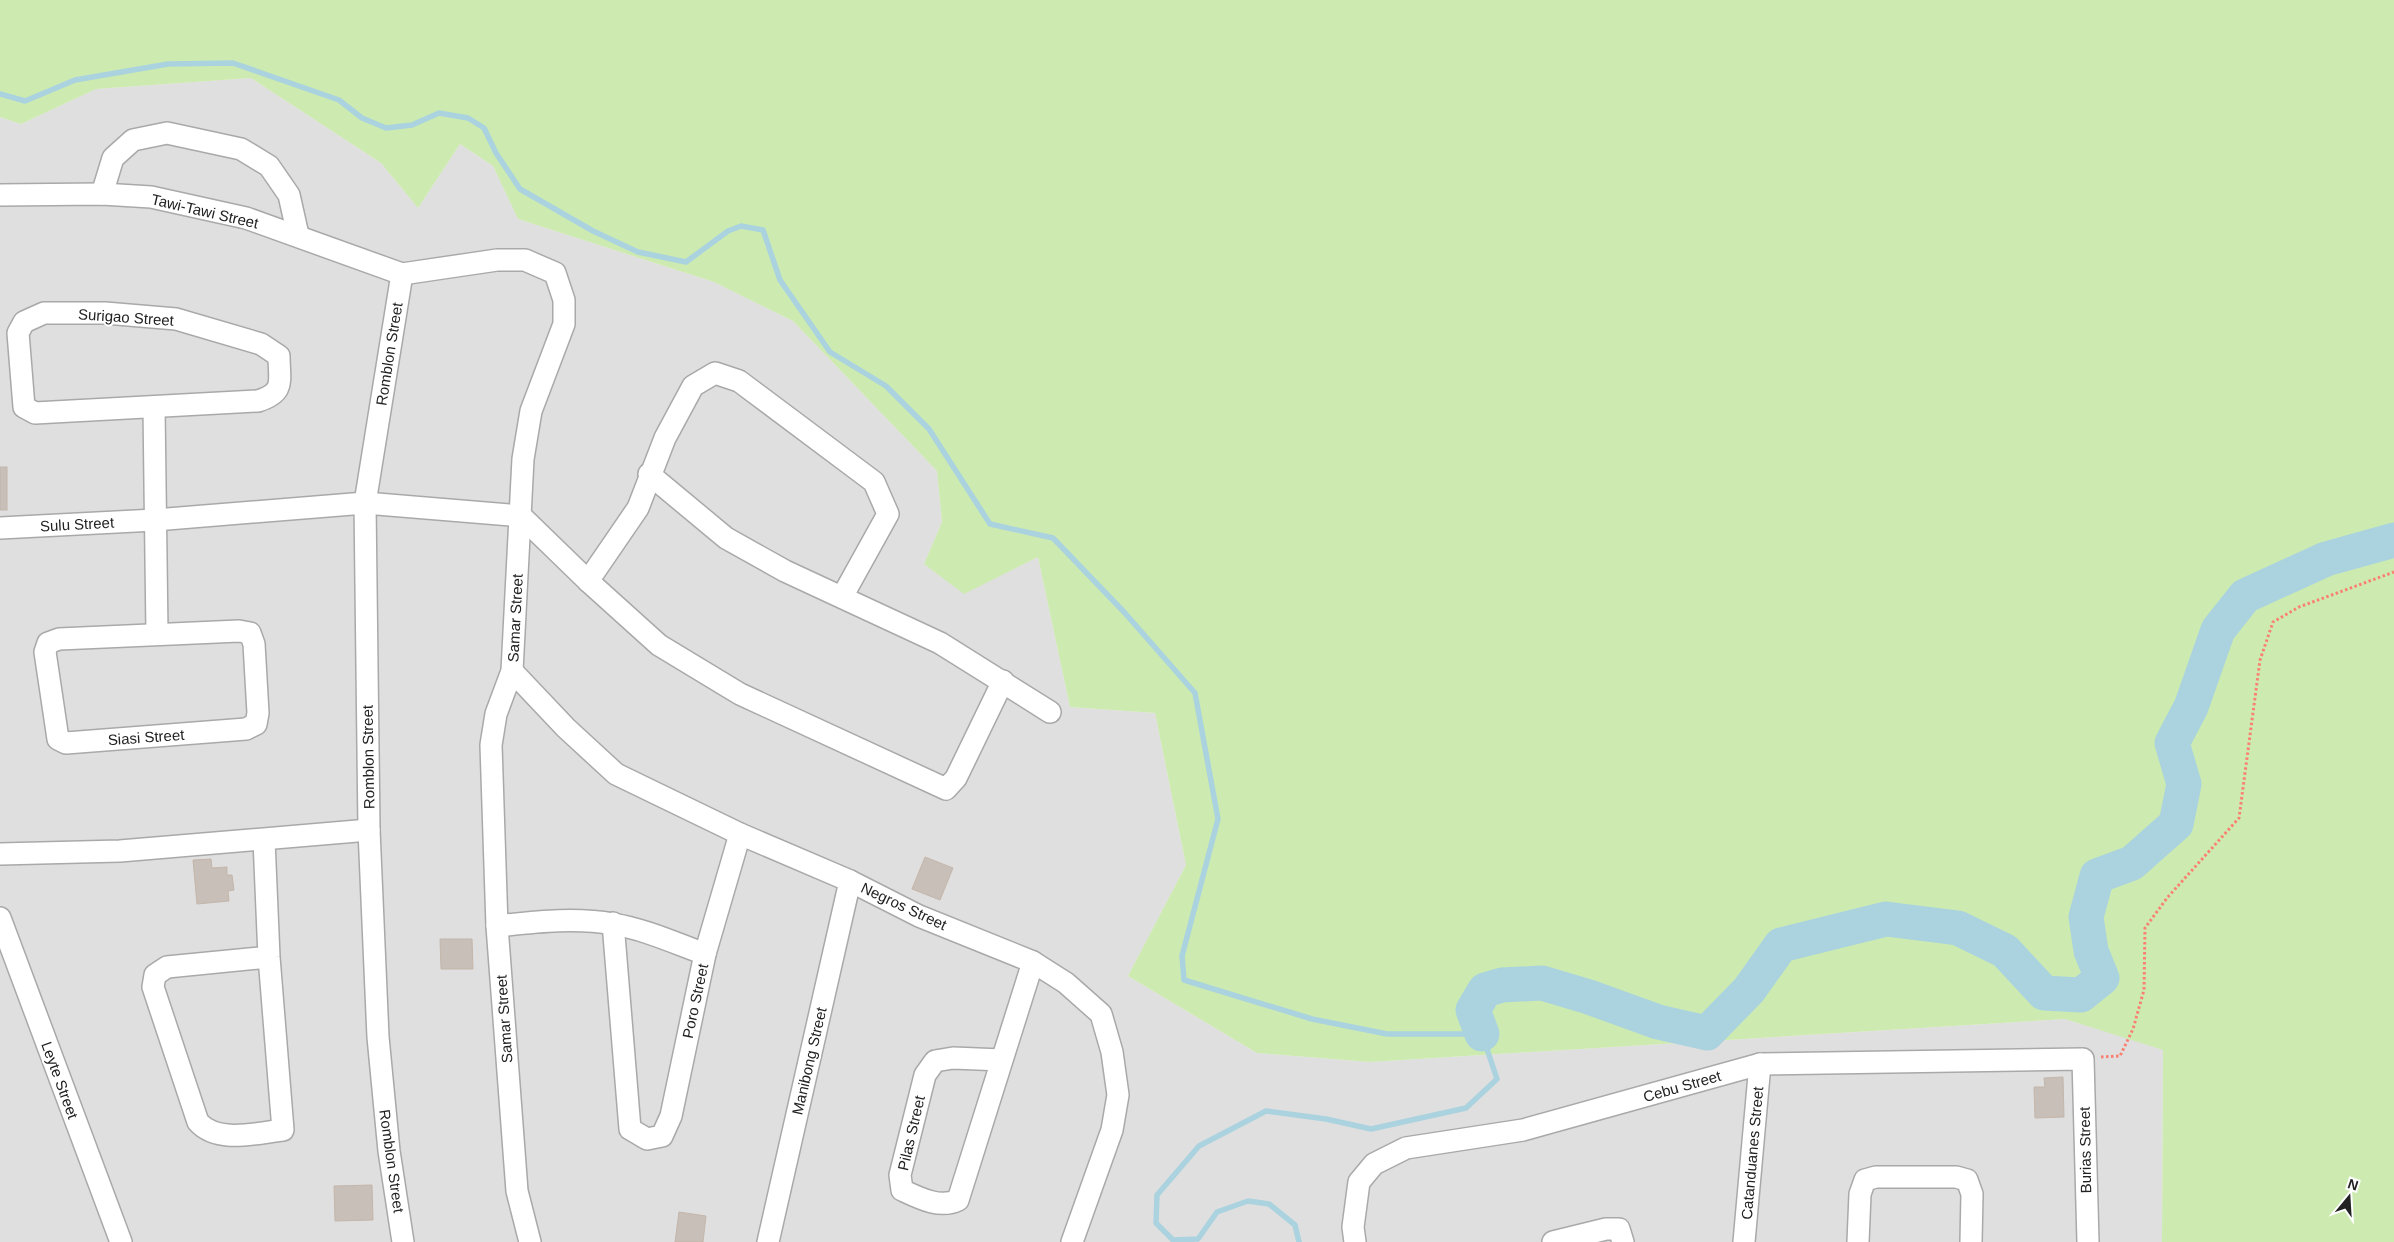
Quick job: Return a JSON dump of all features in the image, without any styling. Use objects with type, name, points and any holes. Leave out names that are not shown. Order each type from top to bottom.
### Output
[{"type":"street","points":[[102,194],[113,158],[133,140],[167,133],[242,149],[269,166],[289,195],[298,235]]},
{"type":"street","name":"Tawi-Tawi Street","points":[[0,195],[102,194],[151,197],[246,218],[298,235],[402,274]]},
{"type":"street","name":"Samar Street","points":[[402,274],[497,260],[525,260],[555,273],[564,300],[564,324],[531,411],[522,459],[521,516],[512,671],[496,714],[491,745],[497,926],[516,1191],[530,1242]]},
{"type":"street","name":"Romblon Street","points":[[402,274],[365,503],[369,830],[378,1038],[389,1151],[404,1242]]},
{"type":"street","name":"Surigao Street","points":[[44,313],[105,313],[176,319],[261,344],[279,356],[279,387],[273,396],[258,400],[154,408],[35,414],[24,407],[18,333],[24,322],[44,313]]},
{"type":"street","points":[[588,581],[638,508],[665,438],[693,386],[715,373],[739,381],[874,482],[888,514],[842,597]]},
{"type":"street","points":[[154,408],[157,633]]},
{"type":"street","points":[[650,474],[726,538],[785,571],[940,643],[1050,712]]},
{"type":"street","name":"Sulu Street","points":[[0,528],[155,520],[365,503],[521,516]]},
{"type":"street","points":[[521,516],[588,581],[659,645],[740,694],[946,789],[956,778],[1003,681]]},
{"type":"street","name":"Siasi Street","points":[[239,631],[250,633],[254,644],[258,713],[256,724],[246,729],[66,743],[58,739],[45,652],[48,643],[60,639],[157,633],[239,631]]},
{"type":"street","name":"Negros Street","points":[[512,671],[566,728],[616,774],[740,834],[850,881],[920,916],[1033,962],[1066,983],[1101,1014],[1112,1052],[1118,1095],[1112,1130],[1072,1242]]},
{"type":"street","points":[[0,854],[120,851],[369,830]]},
{"type":"street","name":"Poro Street","points":[[613,923],[630,1129],[646,1139],[662,1136],[671,1116],[705,954],[740,834]]},
{"type":"street","points":[[264,840],[269,957],[283,1130],[228,1136],[206,1131],[198,1122],[154,987],[154,975],[167,967],[269,957]]},
{"type":"street","name":"Manibong Street","points":[[768,1242],[850,881]]},
{"type":"street","name":"Leyte Street","points":[[0,918],[121,1242]]},
{"type":"street","points":[[497,926],[550,920],[613,923],[661,937],[705,954]]},
{"type":"street","name":"Pilas Street","points":[[1002,1060],[953,1058],[935,1061],[925,1075],[900,1175],[902,1190],[936,1203],[951,1204],[958,1200],[1033,962]]},
{"type":"street","name":"Cebu Street","points":[[1355,1242],[1353,1227],[1359,1182],[1374,1164],[1406,1148],[1532,1128],[1760,1064],[2083,1059]]},
{"type":"street","name":"Burias Street","points":[[2083,1059],[2088,1242]]},
{"type":"street","name":"Catanduanes Street","points":[[1744,1242],[1760,1064]]},
{"type":"street","points":[[1858,1242],[1860,1194],[1865,1180],[1876,1177],[1956,1176],[1966,1180],[1972,1194],[1971,1242]]},
{"type":"street","points":[[1553,1242],[1606,1229],[1619,1230],[1623,1242]]},
{"type":"path","points":[[2083,1059],[2120,1056],[2133,1029],[2144,990],[2146,928],[2167,898],[2240,818],[2260,660],[2273,622],[2299,607],[2394,572]]},
{"type":"shaded area","points":[[251,78],[381,163],[418,208],[460,144],[493,166],[518,219],[714,282],[793,321],[937,471],[942,522],[924,564],[964,593],[1038,557],[1070,707],[1155,713],[1186,865],[1128,976],[1257,1053],[1370,1062],[2065,1019],[2163,1049],[2162,1242],[0,1242],[0,117],[21,124],[96,89]]},
{"type":"green space","points":[[0,0],[2394,0],[2394,1242],[2162,1242],[2163,1050],[2065,1019],[1370,1062],[1257,1053],[1128,976],[1186,865],[1155,713],[1070,707],[1038,557],[964,594],[924,564],[942,522],[937,471],[793,321],[714,282],[518,219],[493,166],[460,144],[418,208],[381,163],[251,78],[96,89],[21,124],[0,117]]},
{"type":"building","points":[[0,467],[7,467],[7,510],[0,510]]},
{"type":"building","points":[[925,857],[953,868],[940,900],[912,889]]},
{"type":"building","points":[[211,859],[212,868],[227,867],[227,875],[232,875],[234,890],[228,891],[229,901],[197,904],[193,860]]},
{"type":"building","points":[[440,939],[472,939],[473,969],[441,969]]},
{"type":"building","points":[[2063,1077],[2064,1117],[2035,1118],[2034,1087],[2045,1087],[2044,1078]]},
{"type":"building","points":[[372,1185],[373,1220],[335,1221],[334,1186]]},
{"type":"building","points":[[679,1212],[706,1216],[703,1242],[675,1242]]},
{"type":"waterway","points":[[0,94],[25,101],[75,80],[168,64],[233,63],[339,100],[362,118],[386,128],[412,125],[439,113],[468,118],[484,128],[496,153],[520,189],[593,231],[638,252],[686,262],[728,231],[741,226],[763,230],[780,280],[830,352],[886,386],[929,429],[990,524],[1053,538],[1124,612],[1195,693],[1218,819],[1182,956],[1184,980],[1312,1019],[1387,1034],[1482,1034],[1497,1079],[1466,1108],[1371,1129],[1326,1119],[1266,1111],[1199,1146],[1157,1195],[1156,1223],[1173,1240],[1198,1239],[1217,1212],[1248,1201],[1269,1204],[1295,1225],[1299,1242]]},
{"type":"waterway","points":[[1482,1034],[1473,1010],[1485,990],[1502,985],[1542,983],[1589,997],[1658,1022],[1707,1033],[1749,990],[1781,945],[1886,919],[1958,928],[2005,951],[2044,993],[2081,995],[2102,978],[2091,951],[2086,917],[2097,876],[2132,863],[2176,824],[2184,784],[2172,743],[2191,707],[2218,630],[2245,596],[2326,559],[2394,540]]}]
